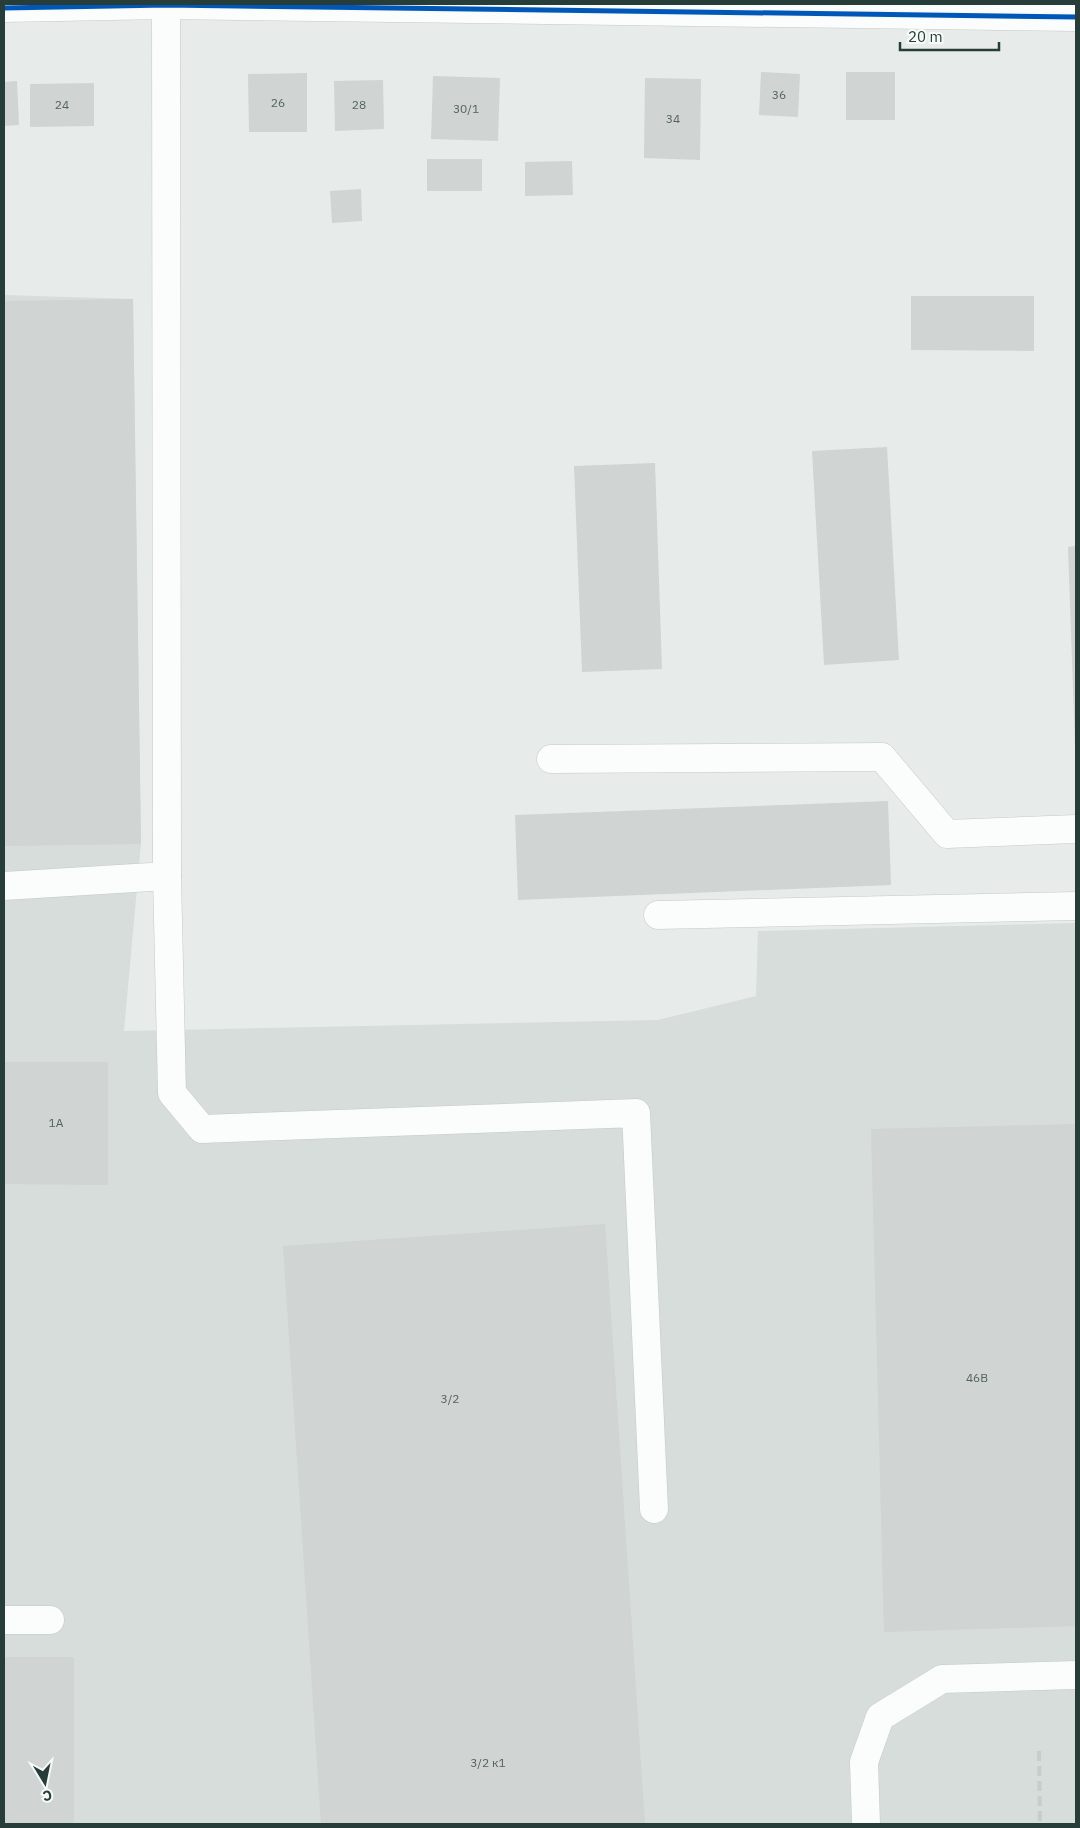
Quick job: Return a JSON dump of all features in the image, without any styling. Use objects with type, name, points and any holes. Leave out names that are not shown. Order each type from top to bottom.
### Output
[{"type":"street","points":[[4,8],[166,4],[1076,17]]},
{"type":"street","points":[[166,4],[167,876],[172,1093],[202,1129],[636,1113],[654,1509]]},
{"type":"street","points":[[551,759],[882,757],[947,834],[1076,829]]},
{"type":"street","points":[[4,886],[167,876]]},
{"type":"street","points":[[658,915],[1076,906]]},
{"type":"street","points":[[4,1620],[50,1620]]},
{"type":"street","points":[[866,1824],[864,1762],[880,1717],[942,1680],[1076,1675]]},
{"type":"shaded area","points":[[4,295],[133,299],[141,844],[124,1031],[658,1020],[756,996],[758,931],[1076,923],[1076,1824],[4,1824]]},
{"type":"building","points":[[761,72],[800,74],[798,117],[759,115]]},
{"type":"building","points":[[846,72],[895,72],[895,120],[846,120]]},
{"type":"building","points":[[307,73],[307,132],[249,132],[248,74]]},
{"type":"building","points":[[433,76],[500,78],[498,141],[431,139]]},
{"type":"building","points":[[645,78],[701,79],[700,160],[644,158]]},
{"type":"building","points":[[383,80],[384,129],[335,131],[334,81]]},
{"type":"building","points":[[17,81],[19,125],[4,126],[4,82]]},
{"type":"building","points":[[94,83],[94,126],[30,127],[30,84]]},
{"type":"building","points":[[427,159],[482,159],[482,191],[427,191]]},
{"type":"building","points":[[572,161],[573,195],[525,196],[525,162]]},
{"type":"building","points":[[361,189],[362,221],[332,223],[330,191]]},
{"type":"building","points":[[911,296],[1034,296],[1034,351],[911,350]]},
{"type":"building","points":[[133,299],[141,844],[5,846],[4,301]]},
{"type":"building","points":[[887,447],[899,660],[824,665],[812,451]]},
{"type":"building","points":[[655,463],[662,669],[582,672],[574,466]]},
{"type":"building","points":[[1076,546],[1076,747],[1075,747],[1068,547]]},
{"type":"building","points":[[888,801],[891,885],[518,900],[515,815]]},
{"type":"building","points":[[4,1062],[108,1062],[108,1185],[4,1184]]},
{"type":"building","points":[[1076,1124],[1076,1626],[884,1632],[871,1129]]},
{"type":"building","points":[[605,1224],[645,1824],[321,1824],[283,1246]]},
{"type":"building","points":[[4,1657],[74,1657],[74,1824],[4,1824]]},
{"type":"railway","points":[[1039,1751],[1040,1824]]},
{"type":"cycle path","points":[[4,8],[166,5],[1076,17]]}]
